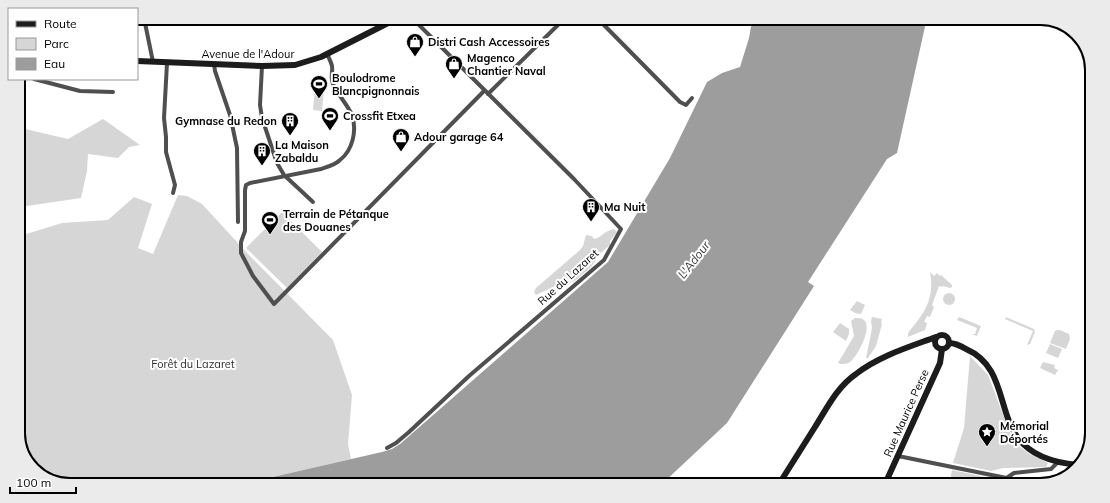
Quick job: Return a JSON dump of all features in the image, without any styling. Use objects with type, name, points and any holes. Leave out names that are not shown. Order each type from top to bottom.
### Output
[{"type":"main road","name":"Avenue de l'Adour","points":[[138,61],[289,66],[302,64],[327,54],[384,25]]},
{"type":"main road","points":[[783,478],[834,396],[847,381],[863,368],[900,350],[935,339],[940,334],[945,335],[948,338],[949,342],[947,347],[942,349],[938,348],[935,339]]},
{"type":"main road","points":[[949,342],[955,343],[971,351],[984,362],[997,384],[1018,438],[1033,452],[1043,457],[1072,465]]},
{"type":"main road","name":"Rue Maurice Perse","points":[[888,478],[940,363],[942,349]]},
{"type":"street","points":[[145,25],[152,62]]},
{"type":"street","name":"Rue du Lazaret","points":[[387,448],[396,443],[409,432],[470,376],[604,260],[621,229],[419,25]]},
{"type":"street","points":[[327,54],[332,64],[332,83],[348,109],[353,121],[354,126],[352,142],[347,153],[340,160],[320,169],[284,175],[246,185],[245,231],[241,242],[242,253],[252,276],[274,304],[486,93],[558,25]]},
{"type":"street","points":[[604,25],[680,102],[686,105],[692,98]]},
{"type":"street","points":[[167,63],[164,118],[166,152],[175,185],[173,193]]},
{"type":"street","points":[[214,64],[230,115],[237,148],[238,222]]},
{"type":"street","points":[[262,66],[260,105],[262,118],[277,163],[284,175],[313,202]]},
{"type":"street","points":[[38,80],[80,91],[113,92]]},
{"type":"street","points":[[898,456],[1012,478]]},
{"type":"street","points":[[1008,477],[1014,473],[1051,469],[1058,462]]},
{"type":"green space","name":"Boulodrome Blancpignonnais","points":[[316,78],[323,78],[322,88],[324,88],[322,111],[313,110]]},
{"type":"green space","name":"Forêt du Lazaret","points":[[103,119],[140,145],[129,147],[118,158],[88,154],[87,171],[81,198],[25,206],[25,129],[68,139]]},
{"type":"green space","name":"Forêt du Lazaret","points":[[178,195],[187,196],[202,204],[249,255],[333,340],[352,395],[348,444],[351,459],[268,478],[70,478],[53,475],[43,469],[36,463],[30,453],[25,436],[25,234],[62,223],[108,220],[134,197],[152,204],[138,248],[153,254]]},
{"type":"green space","points":[[282,212],[322,252],[287,288],[246,248]]},
{"type":"green space","points":[[614,229],[617,232],[610,241],[610,245],[597,256],[591,267],[576,280],[563,286],[572,280],[573,276],[536,295],[534,292],[536,288],[580,250],[583,246],[586,235],[592,236],[594,239]]},
{"type":"green space","points":[[930,272],[934,276],[937,273],[940,276],[941,275],[952,285],[952,287],[939,286],[932,305],[934,307],[930,317],[927,316],[924,322],[927,323],[925,330],[908,337],[908,333],[927,306],[931,291]]},
{"type":"green space","points":[[951,293],[954,294],[954,304],[947,305],[944,304],[943,297],[944,294]]},
{"type":"green space","points":[[857,301],[865,305],[861,314],[850,310]]},
{"type":"green space","points":[[872,317],[882,319],[882,324],[876,346],[868,358],[866,358],[872,328]]},
{"type":"green space","points":[[959,317],[981,326],[977,336],[971,334],[975,334],[977,328],[957,320]]},
{"type":"green space","points":[[1006,317],[1034,329],[1035,332],[1030,344],[1027,345],[1033,331],[1005,319]]},
{"type":"green space","points":[[855,318],[863,319],[866,324],[867,329],[863,342],[860,349],[850,362],[844,364],[838,363],[854,336],[851,321]]},
{"type":"green space","points":[[840,323],[849,329],[849,334],[846,341],[833,332]]},
{"type":"green space","points":[[1057,330],[1069,334],[1070,339],[1066,349],[1050,343],[1055,331]]},
{"type":"green space","points":[[1050,344],[1062,349],[1058,358],[1046,353]]},
{"type":"green space","points":[[970,356],[988,375],[1015,443],[1028,453],[1048,463],[1046,467],[1003,468],[991,471],[953,463],[964,428]]},
{"type":"green space","points":[[1043,362],[1055,365],[1054,368],[1058,370],[1055,375],[1040,368]]},
{"type":"green space","points":[[952,470],[990,478],[951,478]]},
{"type":"water","name":"L'Adour","points":[[751,25],[925,25],[897,153],[887,159],[808,282],[814,286],[727,423],[668,478],[268,478],[382,452],[392,449],[400,444],[608,262],[670,158],[707,82],[722,73],[740,67]]},
{"type":"place","name":"Distri Cash Accessoires","points":[[415,57]]},
{"type":"place","name":"Magenco Chantier Naval","points":[[454,79]]},
{"type":"place","name":"Boulodrome Blancpignonnais","points":[[319,99]]},
{"type":"place","name":"Crossfit Etxea","points":[[330,131]]},
{"type":"place","name":"Gymnase du Redon","points":[[290,136]]},
{"type":"place","name":"Adour garage 64","points":[[401,152]]},
{"type":"place","name":"La Maison Zabaldu","points":[[262,166]]},
{"type":"place","name":"Ma Nuit","points":[[591,222]]},
{"type":"place","name":"Terrain de Pétanque des Douanes","points":[[270,235]]},
{"type":"place","name":"Mémorial Déportés","points":[[987,447]]}]
